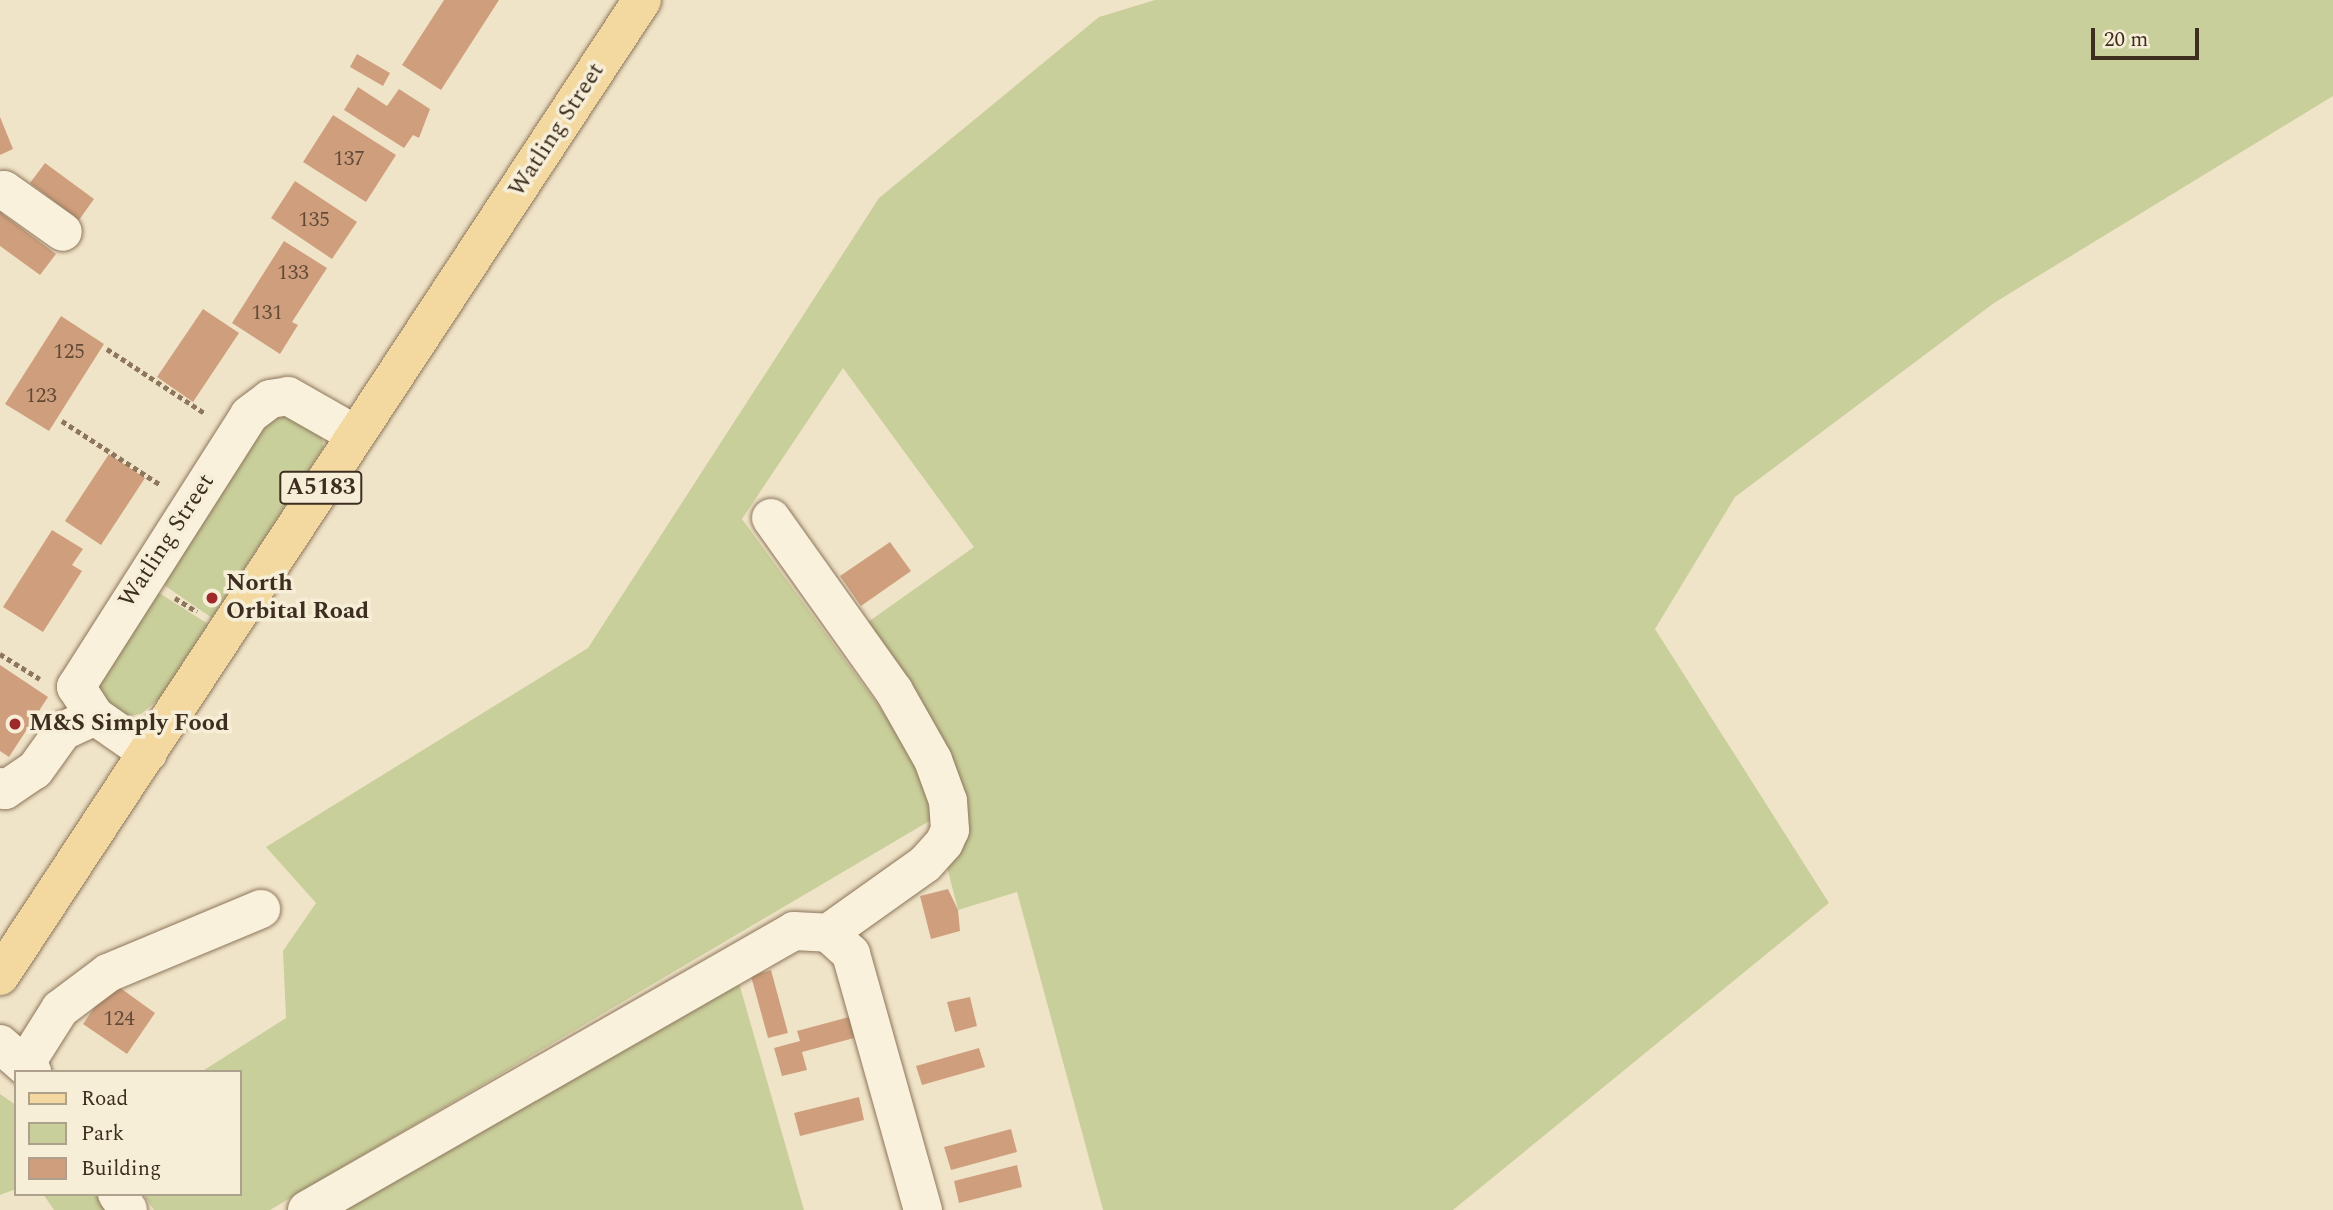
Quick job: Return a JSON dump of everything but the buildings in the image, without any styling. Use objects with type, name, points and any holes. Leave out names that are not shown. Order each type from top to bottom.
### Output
[{"type":"main road","name":"Watling Street","points":[[0,976],[642,0]]},
{"type":"street","points":[[0,192],[4,190],[63,233]]},
{"type":"street","name":"Watling Street","points":[[148,753],[94,716],[76,687],[79,676],[248,415],[270,399],[288,396],[355,434]]},
{"type":"street","points":[[771,518],[894,691],[933,760],[948,801],[950,830],[944,843],[925,864],[828,933]]},
{"type":"street","points":[[0,788],[5,790],[35,770],[63,731],[94,716]]},
{"type":"street","points":[[20,1060],[60,1009],[108,973],[261,909]]},
{"type":"street","points":[[307,1210],[794,931],[828,933],[852,954],[923,1210]]},
{"type":"path","points":[[107,349],[236,434]]},
{"type":"path","points":[[62,421],[192,505]]},
{"type":"path","points":[[143,577],[227,632]]},
{"type":"green space","points":[[1155,0],[2333,0],[2333,96],[1994,303],[1735,497],[1655,629],[1829,903],[1453,1210],[1103,1210],[1017,892],[958,910],[947,867],[962,800],[868,622],[974,547],[843,368],[742,519],[921,764],[931,820],[270,1210],[154,1210],[144,1196],[242,1196],[242,1070],[204,1070],[286,1018],[283,951],[316,903],[266,847],[588,648],[879,198],[1099,17]]},
{"type":"green space","points":[[286,410],[319,427],[324,447],[212,618],[158,581],[255,429]]},
{"type":"green space","points":[[153,589],[208,624],[159,699],[141,714],[128,716],[106,704],[98,693],[97,678]]},
{"type":"green space","points":[[739,983],[804,1210],[344,1210]]},
{"type":"green space","points":[[0,1094],[14,1104],[14,1190],[0,1195]]},
{"type":"green space","points":[[44,1196],[98,1196],[108,1210],[54,1210]]},
{"type":"place","name":"North Orbital Road","points":[[212,598]]},
{"type":"place","name":"M&S Simply Food","points":[[15,724]]}]
